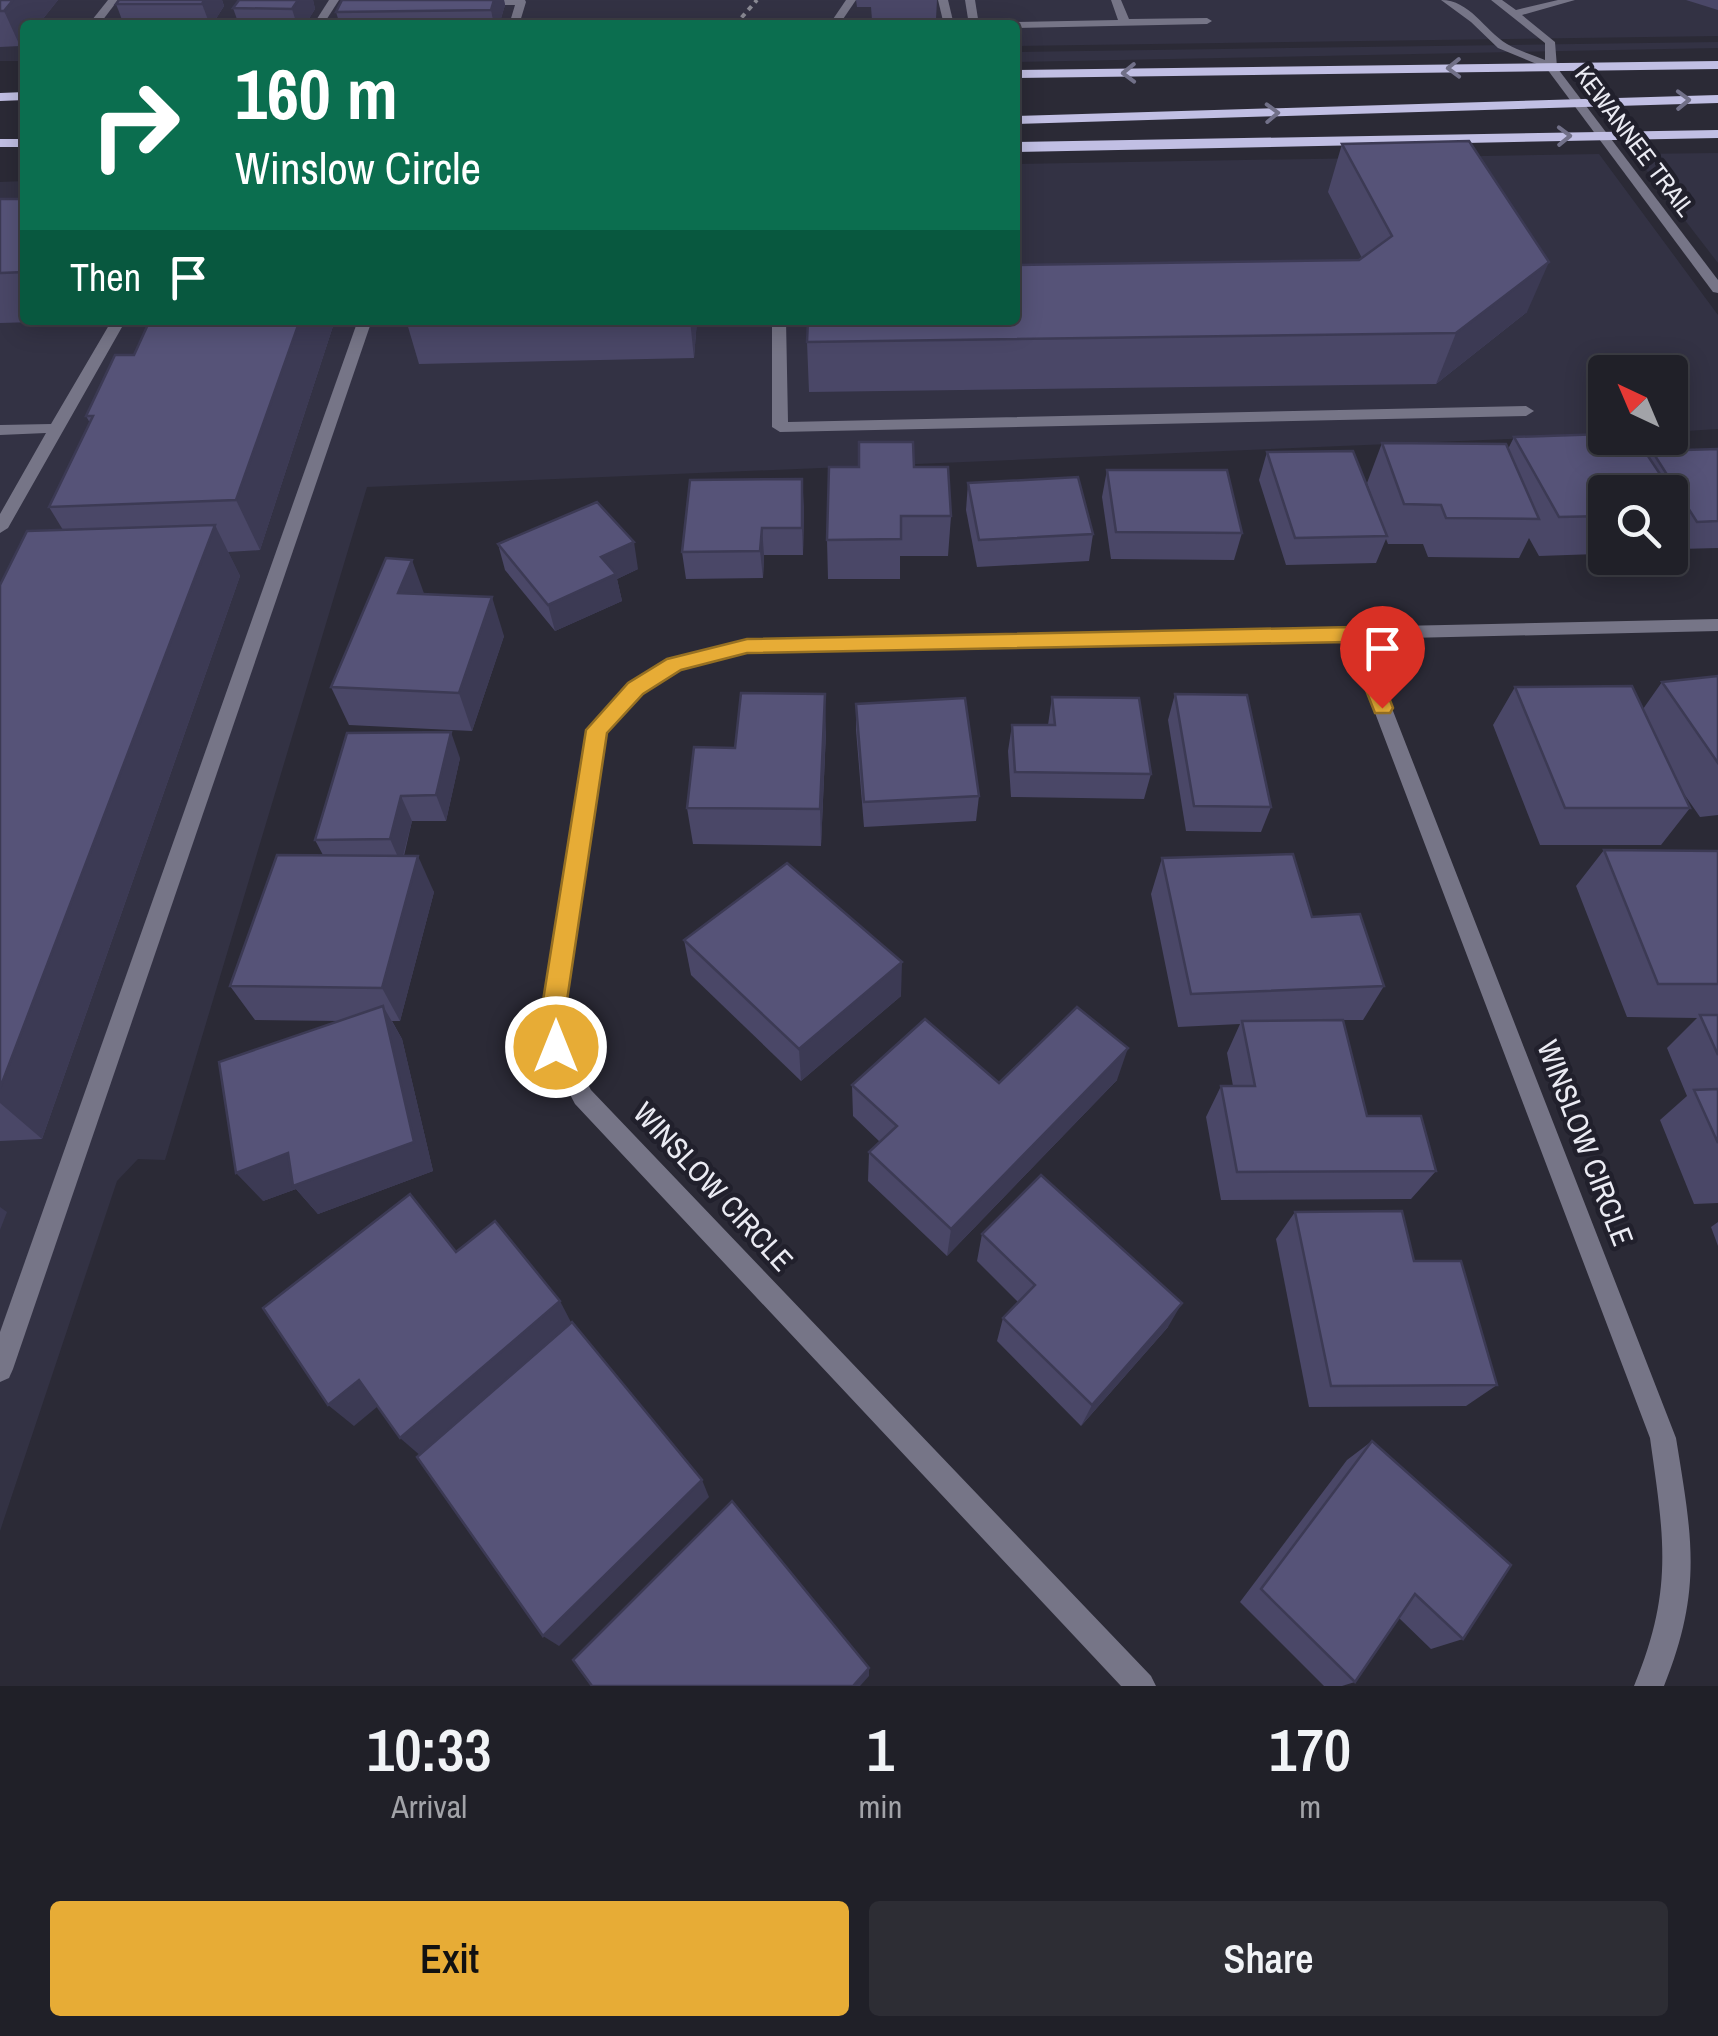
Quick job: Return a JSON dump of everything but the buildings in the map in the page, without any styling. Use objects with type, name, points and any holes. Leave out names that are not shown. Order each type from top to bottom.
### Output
[{"type":"main road","points":[[1020,74],[1718,64]]},
{"type":"main road","points":[[1020,120],[1718,99]]},
{"type":"main road","points":[[1020,148],[1718,134]]},
{"type":"street","points":[[97,20],[113,0]]},
{"type":"street","points":[[1116,0],[1125,22]]},
{"type":"street","points":[[1446,0],[1502,46],[1551,67]]},
{"type":"street","name":"KEWANNEE TRAIL","points":[[1496,0],[1550,42],[1551,67],[1718,289]]},
{"type":"street","points":[[1514,14],[1570,0]]},
{"type":"street","points":[[333,2],[350,4]]},
{"type":"street","points":[[464,3],[521,2],[516,20]]},
{"type":"street","points":[[838,20],[864,7]]},
{"type":"street","points":[[1020,25],[1207,21]]},
{"type":"street","points":[[0,528],[116,325]]},
{"type":"street","points":[[0,1369],[363,325]]},
{"type":"street","points":[[779,325],[780,427],[1526,411]]},
{"type":"street","points":[[0,430],[56,428]]},
{"type":"street","name":"WINSLOW CIRCLE","points":[[1141,1686],[583,1097],[556,1047],[554,1007],[596,730],[635,688],[674,664],[747,646],[1718,625]]},
{"type":"street","name":"WINSLOW CIRCLE","points":[[1354,634],[1664,1438],[1682,1570],[1670,1640],[1649,1686]]},
{"type":"path","points":[[739,20],[757,0]]},
{"type":"shaded area","points":[[0,0],[1718,0],[1718,36],[1020,46],[1020,20],[20,20],[20,61],[0,61]]},
{"type":"shaded area","points":[[1718,42],[1718,48],[1020,62],[1020,52]]},
{"type":"shaded area","points":[[1718,153],[1718,263],[1634,154]]},
{"type":"shaded area","points":[[1599,154],[1718,315],[1718,429],[1688,431],[1688,355],[1588,355],[1588,436],[367,487],[165,1160],[138,1159],[117,1181],[0,1531],[0,182],[20,181],[20,325],[1020,325],[1020,164]]},
{"type":"route","points":[[556,1047],[554,1007],[596,730],[635,688],[674,664],[747,646],[1354,634],[1382,708]]}]
